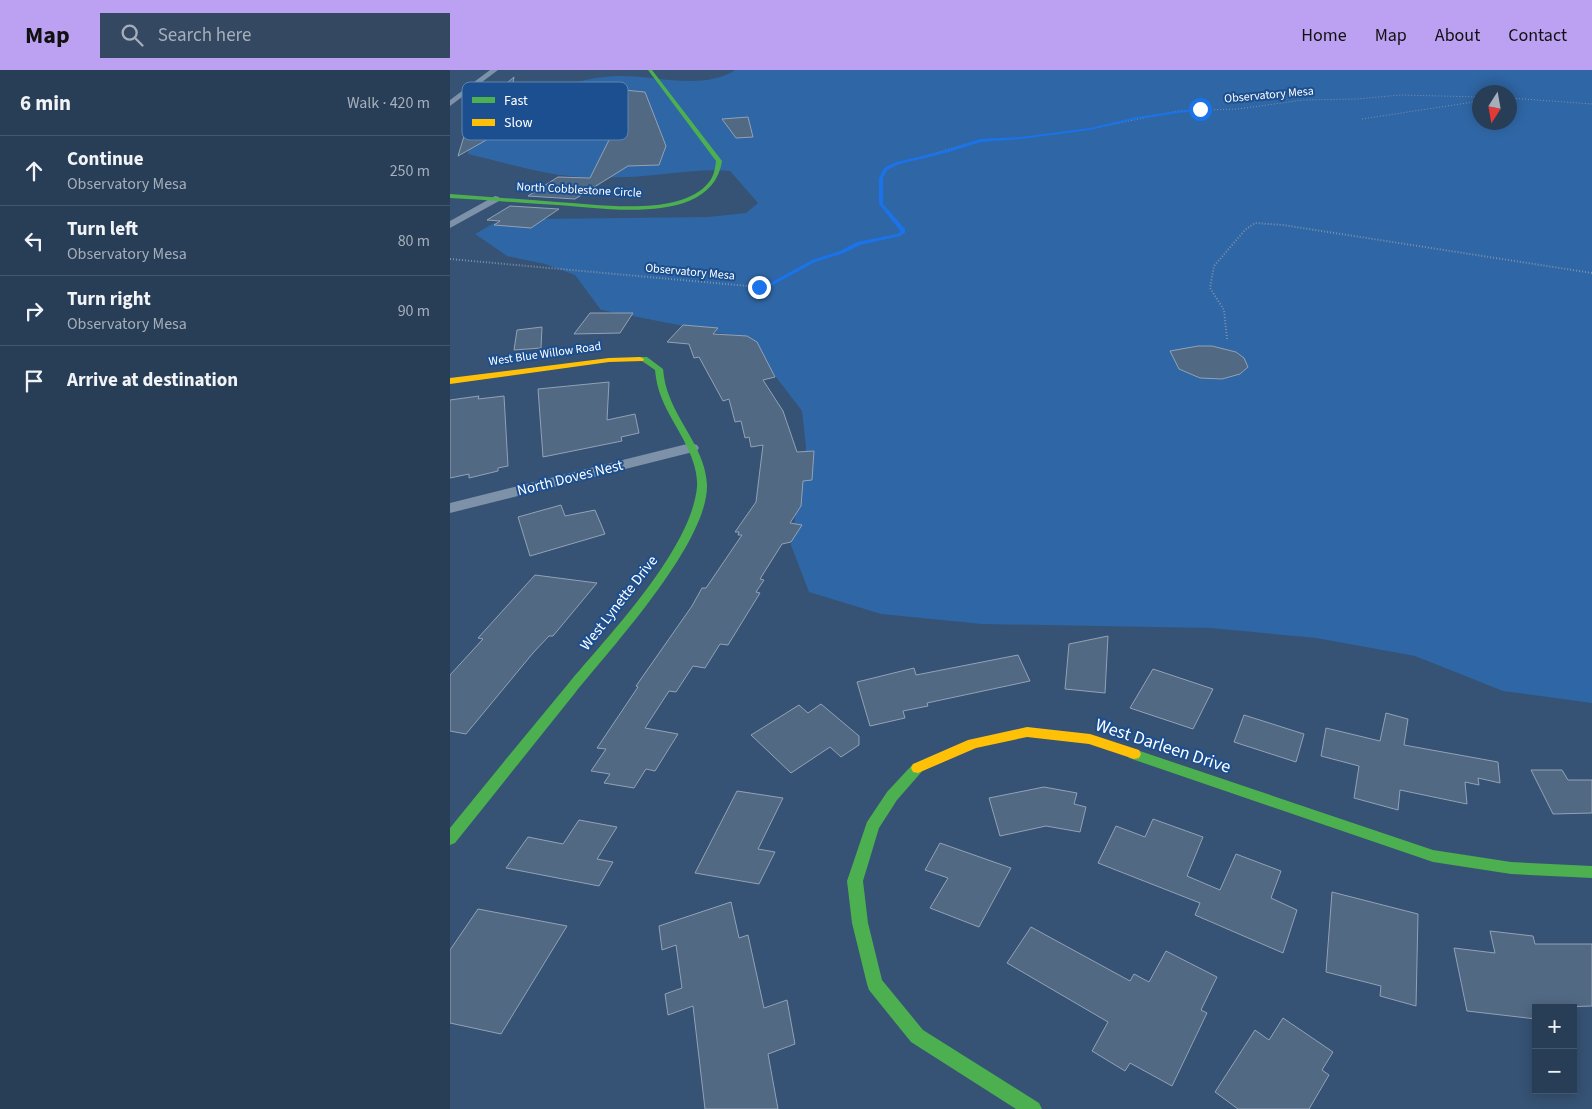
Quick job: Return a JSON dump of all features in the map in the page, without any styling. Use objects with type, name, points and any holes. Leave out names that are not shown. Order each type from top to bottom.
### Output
[{"type":"street","points":[[478,82],[494,70]]},
{"type":"street","name":"North Cobblestone Circle","points":[[450,196],[633,208],[680,203],[696,197],[705,191],[720,169],[719,161],[650,70]]},
{"type":"street","points":[[450,104],[462,95]]},
{"type":"street","points":[[450,225],[495,199]]},
{"type":"street","name":"West Blue Willow Road","points":[[450,381],[609,360],[644,359]]},
{"type":"street","name":"West Lynette Drive","points":[[450,839],[664,572],[682,543],[696,512],[702,484],[690,448],[658,383],[659,369],[644,359]]},
{"type":"street","name":"North Doves Nest","points":[[450,508],[690,448]]},
{"type":"street","name":"West Darleen Drive","points":[[1033,1109],[917,1036],[875,984],[860,923],[855,881],[872,826],[892,796],[920,766],[973,744],[1027,732],[1090,739],[1433,856],[1511,868],[1592,872]]},
{"type":"path","name":"Observatory Mesa","points":[[450,259],[759,287],[772,284],[814,261],[842,252],[858,244],[898,235],[903,232],[881,204],[881,178],[886,169],[898,163],[944,152],[980,140],[1021,138],[1090,129],[1178,111],[1238,109],[1303,100],[1401,95],[1472,97]]},
{"type":"path","points":[[1517,99],[1592,104]]},
{"type":"path","points":[[1362,119],[1472,102]]},
{"type":"path","points":[[1228,339],[1224,310],[1210,288],[1214,266],[1245,230],[1254,223],[1282,225],[1592,273]]},
{"type":"shaded area","points":[[735,70],[1592,70],[1592,703],[1503,691],[1415,656],[1316,638],[1210,628],[982,624],[881,614],[809,592],[791,545],[806,447],[802,411],[746,338],[601,310],[575,275],[545,264],[507,256],[475,234],[494,223],[535,219],[707,217],[746,213],[758,203],[730,171],[717,170],[627,177],[574,176],[553,174],[468,154],[469,143],[473,140],[628,140],[628,82],[578,82],[619,76],[693,81],[708,80]]},
{"type":"building","points":[[628,90],[645,92],[666,146],[659,165],[628,166],[575,199],[528,196],[558,177],[590,178],[609,140],[628,140]]},
{"type":"building","points":[[748,117],[753,137],[736,138],[722,119]]},
{"type":"building","points":[[463,140],[486,140],[458,156]]},
{"type":"building","points":[[510,206],[559,209],[531,228],[494,225],[500,221],[487,220]]},
{"type":"building","points":[[590,313],[633,313],[620,333],[574,334]]},
{"type":"building","points":[[683,325],[718,328],[713,334],[747,336],[757,342],[775,377],[763,380],[783,411],[797,452],[814,451],[812,480],[803,481],[801,506],[790,523],[802,525],[791,542],[782,544],[760,579],[764,580],[756,592],[760,593],[728,645],[720,644],[705,668],[693,666],[676,692],[669,691],[645,728],[678,734],[655,771],[646,769],[634,788],[604,783],[610,774],[591,771],[606,749],[597,748],[638,687],[636,686],[692,606],[702,588],[706,588],[742,535],[738,535],[739,532],[735,532],[756,502],[763,445],[751,447],[749,437],[745,438],[741,421],[735,422],[729,399],[723,401],[699,357],[694,358],[689,344],[667,342]]},
{"type":"building","points":[[542,327],[541,348],[514,350],[517,330]]},
{"type":"building","points":[[1198,346],[1212,346],[1236,352],[1244,358],[1248,367],[1240,374],[1222,379],[1200,378],[1179,369],[1170,351]]},
{"type":"building","points":[[609,382],[607,420],[635,414],[639,433],[621,437],[622,441],[543,457],[538,389]]},
{"type":"building","points":[[479,396],[478,399],[504,396],[508,466],[498,468],[498,471],[469,478],[469,474],[450,478],[450,400]]},
{"type":"building","points":[[561,505],[565,516],[595,510],[605,534],[530,556],[518,517]]},
{"type":"building","points":[[535,575],[597,583],[553,636],[549,636],[533,653],[466,734],[450,731],[450,675],[483,639],[478,638]]},
{"type":"building","points":[[1108,636],[1105,693],[1065,689],[1069,644]]},
{"type":"building","points":[[1018,655],[1030,681],[927,703],[928,706],[903,711],[905,718],[870,726],[857,682],[914,668],[916,675]]},
{"type":"building","points":[[1153,669],[1213,689],[1193,729],[1130,708]]},
{"type":"building","points":[[821,704],[859,736],[859,745],[841,757],[830,747],[791,773],[751,735],[799,705],[808,713]]},
{"type":"building","points":[[1386,713],[1408,719],[1404,745],[1498,762],[1500,783],[1478,778],[1479,785],[1465,782],[1467,804],[1400,790],[1398,810],[1354,798],[1359,766],[1321,756],[1326,728],[1380,741]]},
{"type":"building","points":[[1244,715],[1304,734],[1296,762],[1234,742]]},
{"type":"building","points":[[1531,770],[1562,770],[1568,780],[1592,780],[1592,813],[1553,814]]},
{"type":"building","points":[[1044,787],[1077,793],[1074,804],[1086,807],[1080,832],[1046,826],[1000,836],[989,798]]},
{"type":"building","points":[[737,791],[783,798],[758,849],[775,852],[759,884],[695,873]]},
{"type":"building","points":[[1153,819],[1203,837],[1187,876],[1220,890],[1236,854],[1281,871],[1271,898],[1297,910],[1283,953],[1195,915],[1200,903],[1098,863],[1116,826],[1145,837]]},
{"type":"building","points":[[579,820],[617,827],[597,859],[613,862],[599,886],[506,868],[528,837],[563,844]]},
{"type":"building","points":[[940,843],[1011,868],[979,927],[930,908],[948,878],[925,870]]},
{"type":"building","points":[[1332,892],[1418,914],[1416,1006],[1380,996],[1381,986],[1326,972]]},
{"type":"building","points":[[731,902],[739,938],[748,935],[764,1008],[787,1000],[795,1044],[768,1054],[778,1109],[705,1109],[693,1006],[668,1015],[665,994],[682,988],[676,945],[662,950],[659,926]]},
{"type":"building","points":[[478,909],[567,926],[501,1034],[450,1023],[450,950]]},
{"type":"building","points":[[1031,927],[1130,981],[1134,974],[1149,982],[1166,951],[1217,977],[1201,1010],[1207,1013],[1172,1086],[1130,1063],[1125,1071],[1092,1051],[1108,1022],[1007,963]]},
{"type":"building","points":[[1490,931],[1533,936],[1535,944],[1592,944],[1592,1006],[1532,1004],[1532,1019],[1467,1011],[1454,948],[1495,953]]},
{"type":"building","points":[[1283,1018],[1333,1052],[1322,1070],[1329,1075],[1309,1109],[1238,1109],[1215,1092],[1255,1030],[1269,1040]]},
{"type":"traffic: fast","points":[[450,196],[638,209],[676,203],[701,192],[711,184],[717,174],[719,161],[650,70]]},
{"type":"traffic: fast","points":[[450,839],[650,591],[687,534],[698,508],[702,485],[700,470],[695,456],[666,399],[659,369],[644,359],[640,359]]},
{"type":"traffic: fast","points":[[1134,754],[1433,856],[1511,868],[1592,872]]},
{"type":"traffic: fast","points":[[918,768],[892,796],[872,826],[855,881],[860,923],[875,984],[917,1036],[1033,1109]]},
{"type":"traffic: slow","points":[[450,381],[609,360],[640,359]]},
{"type":"traffic: slow","points":[[918,768],[973,744],[1027,732],[1090,739],[1134,754]]},
{"type":"route","points":[[759,287],[772,284],[814,261],[842,252],[858,244],[898,235],[903,232],[881,204],[881,178],[886,169],[898,163],[944,152],[980,140],[1021,138],[1090,129],[1136,118],[1200,109]]}]
